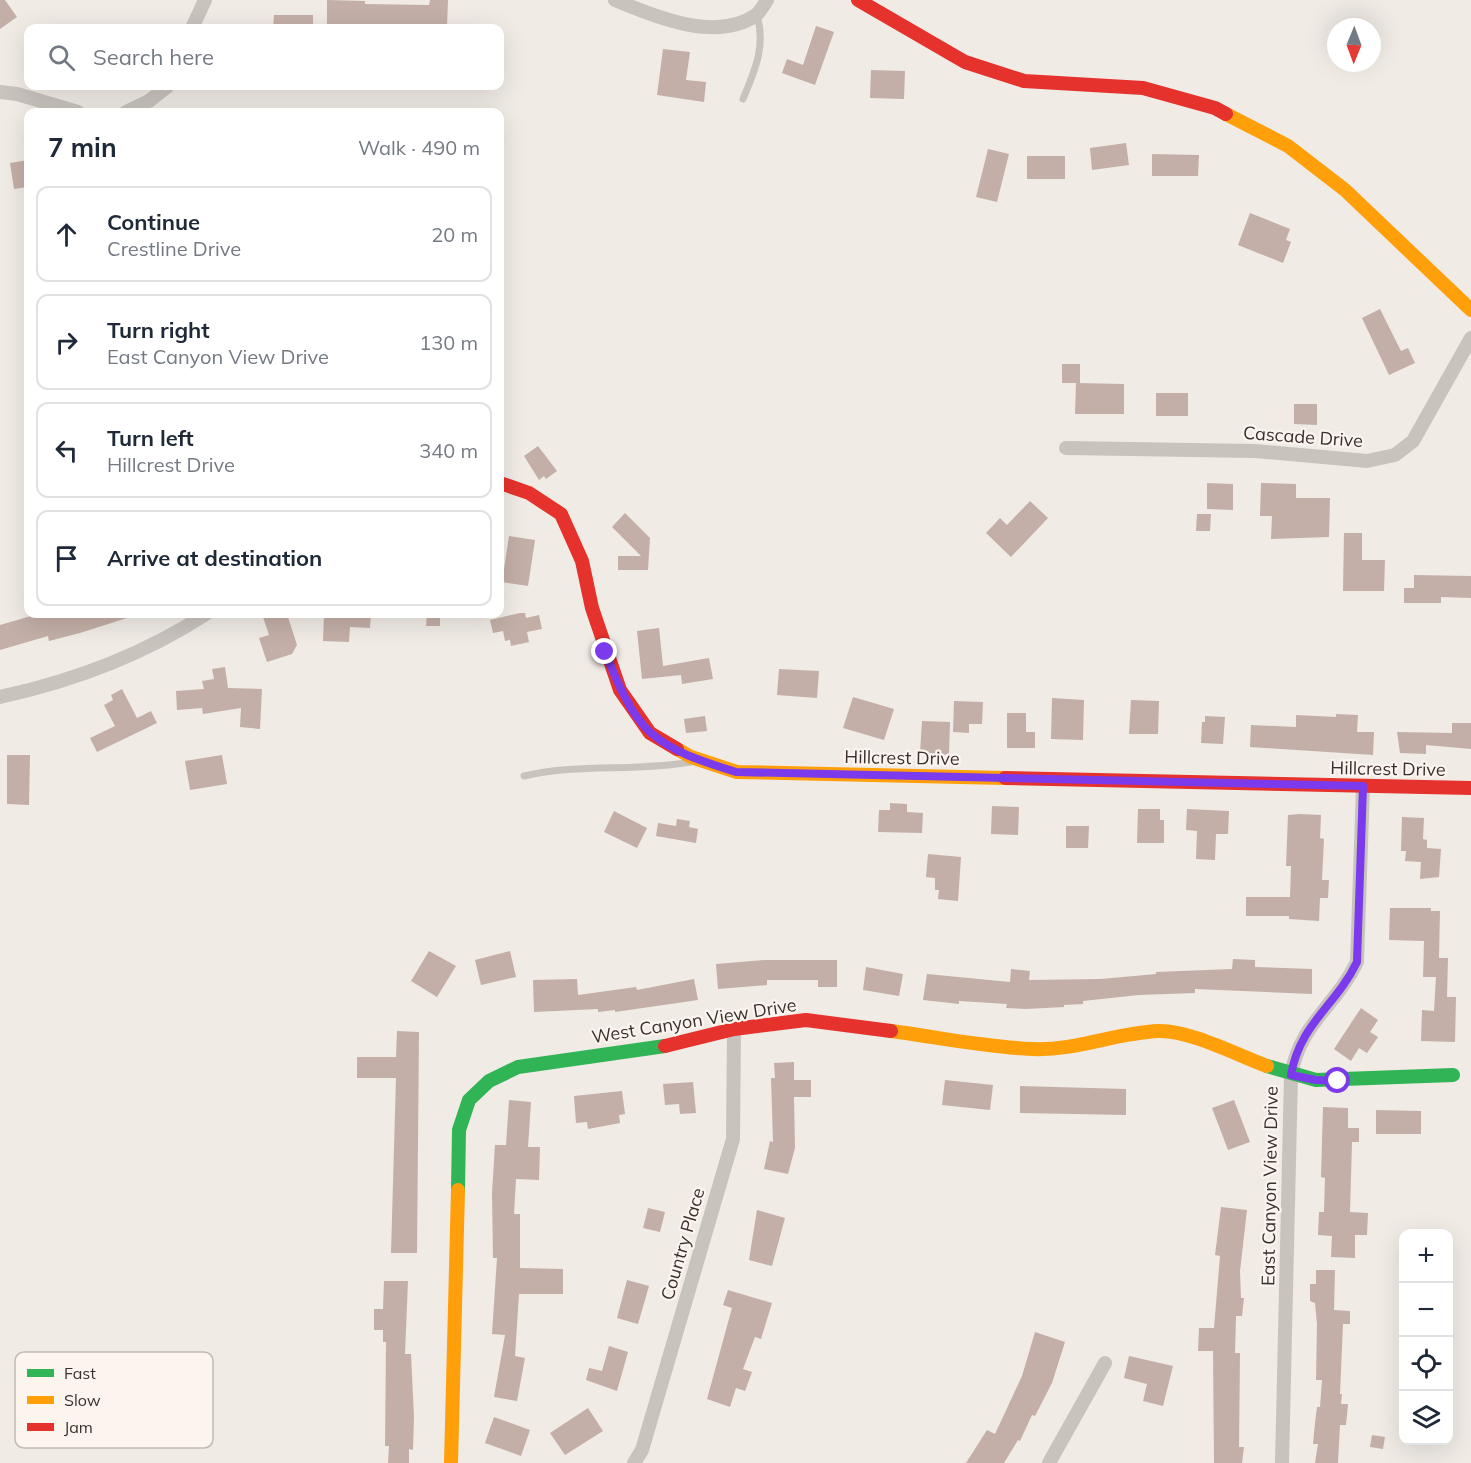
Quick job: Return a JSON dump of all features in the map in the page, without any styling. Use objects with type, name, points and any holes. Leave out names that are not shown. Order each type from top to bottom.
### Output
[{"type":"street","points":[[194,24],[205,0]]},
{"type":"street","points":[[615,0],[674,22],[712,27],[740,22],[757,15],[767,0]]},
{"type":"street","points":[[858,0],[965,62],[1024,81],[1143,88],[1215,108],[1288,146],[1345,190],[1471,310]]},
{"type":"street","points":[[134,108],[149,101],[163,90]]},
{"type":"street","points":[[0,92],[17,94],[64,108]]},
{"type":"street","name":"Cascade Drive","points":[[1066,448],[1255,451],[1367,461],[1395,455],[1413,441],[1471,338]]},
{"type":"street","name":"Hillcrest Drive","points":[[504,484],[529,493],[561,514],[582,561],[596,619],[620,690],[650,733],[699,760],[736,772],[1471,788]]},
{"type":"street","points":[[0,698],[106,668],[200,618]]},
{"type":"street","name":"East Canyon View Drive","points":[[1282,1463],[1291,1075],[1295,1052],[1305,1035],[1347,981],[1357,962],[1363,786]]},
{"type":"street","name":"West Canyon View Drive","points":[[451,1463],[459,1130],[469,1100],[489,1081],[518,1066],[669,1045],[734,1029],[806,1020],[1032,1049],[1071,1047],[1103,1039],[1160,1031],[1190,1036],[1291,1075],[1316,1080],[1338,1081],[1453,1075]]},
{"type":"street","name":"Country Place","points":[[634,1463],[642,1450],[732,1139],[734,1029]]},
{"type":"street","points":[[1049,1463],[1105,1363]]},
{"type":"lane","points":[[743,99],[760,56],[761,28],[757,15]]},
{"type":"lane","points":[[524,776],[549,770],[643,768],[699,760]]},
{"type":"building","points":[[0,0],[5,0],[17,17],[0,29]]},
{"type":"building","points":[[327,0],[365,1],[365,4],[429,5],[430,0],[448,0],[447,24],[327,24]]},
{"type":"building","points":[[274,15],[313,15],[313,24],[273,24]]},
{"type":"building","points":[[816,26],[834,32],[815,85],[782,73],[787,59],[803,65]]},
{"type":"building","points":[[663,49],[690,52],[686,80],[706,82],[704,102],[657,95]]},
{"type":"building","points":[[871,70],[905,71],[904,99],[870,98]]},
{"type":"building","points":[[1126,143],[1129,165],[1092,170],[1090,148]]},
{"type":"building","points":[[988,149],[1009,154],[997,202],[976,197]]},
{"type":"building","points":[[1152,154],[1199,155],[1198,176],[1152,176]]},
{"type":"building","points":[[1027,156],[1065,156],[1065,179],[1027,179]]},
{"type":"building","points":[[24,161],[24,188],[14,189],[10,163]]},
{"type":"building","points":[[1250,213],[1290,229],[1286,240],[1291,242],[1283,263],[1238,245]]},
{"type":"building","points":[[1380,309],[1401,351],[1408,348],[1415,363],[1389,375],[1362,318]]},
{"type":"building","points":[[1062,364],[1080,364],[1080,383],[1062,383]]},
{"type":"building","points":[[1076,383],[1124,384],[1124,414],[1075,414]]},
{"type":"building","points":[[1156,393],[1188,393],[1188,416],[1156,416]]},
{"type":"building","points":[[1294,404],[1317,404],[1317,425],[1294,424]]},
{"type":"building","points":[[538,446],[557,471],[546,479],[544,476],[539,480],[524,456]]},
{"type":"building","points":[[1207,483],[1233,484],[1233,510],[1207,509]]},
{"type":"building","points":[[1261,483],[1296,484],[1296,498],[1330,498],[1329,537],[1271,539],[1272,516],[1260,516]]},
{"type":"building","points":[[1030,501],[1048,518],[1011,557],[986,533],[1000,518],[1007,525]]},
{"type":"building","points":[[625,513],[650,538],[648,570],[618,570],[618,556],[641,556],[612,527]]},
{"type":"building","points":[[1197,514],[1211,514],[1210,531],[1196,531]]},
{"type":"building","points":[[1344,533],[1362,533],[1362,560],[1385,560],[1384,591],[1343,591]]},
{"type":"building","points":[[509,536],[535,540],[528,586],[504,582]]},
{"type":"building","points":[[1414,575],[1471,576],[1471,598],[1441,597],[1441,603],[1404,603],[1404,588],[1414,588]]},
{"type":"building","points":[[520,613],[525,613],[526,618],[539,615],[542,629],[527,632],[529,642],[511,646],[510,640],[505,641],[503,631],[493,633],[490,620]]},
{"type":"building","points":[[24,618],[127,618],[49,641],[48,636],[0,650],[0,625]]},
{"type":"building","points":[[263,618],[288,618],[297,645],[292,654],[267,662],[259,638],[269,635]]},
{"type":"building","points":[[324,618],[371,618],[370,628],[350,627],[349,642],[323,641]]},
{"type":"building","points":[[427,618],[440,618],[440,626],[426,626]]},
{"type":"building","points":[[659,628],[663,666],[709,658],[713,679],[682,684],[681,675],[642,679],[637,631]]},
{"type":"building","points":[[225,667],[228,688],[262,689],[260,729],[240,727],[241,708],[203,714],[202,708],[177,710],[176,691],[204,689],[202,681],[214,679],[212,669]]},
{"type":"building","points":[[779,669],[819,671],[817,698],[777,695]]},
{"type":"building","points":[[122,689],[137,718],[151,711],[157,723],[97,752],[90,738],[115,726],[104,705],[113,700],[111,695]]},
{"type":"building","points":[[853,697],[894,709],[884,740],[843,728]]},
{"type":"building","points":[[1052,698],[1084,700],[1083,740],[1051,739]]},
{"type":"building","points":[[1131,700],[1159,701],[1158,734],[1129,734]]},
{"type":"building","points":[[954,701],[983,702],[982,724],[969,724],[969,733],[953,732]]},
{"type":"building","points":[[1007,713],[1026,713],[1026,732],[1035,732],[1035,748],[1007,748]]},
{"type":"building","points":[[1336,714],[1358,715],[1357,732],[1374,732],[1373,755],[1250,747],[1251,725],[1296,727],[1296,715],[1336,717]]},
{"type":"building","points":[[705,716],[707,731],[686,733],[684,719]]},
{"type":"building","points":[[1205,716],[1225,717],[1223,744],[1201,743],[1202,722],[1205,722]]},
{"type":"building","points":[[922,721],[950,722],[949,755],[920,753]]},
{"type":"building","points":[[1452,723],[1471,723],[1471,749],[1426,745],[1426,754],[1400,753],[1397,732],[1452,733]]},
{"type":"building","points":[[7,755],[30,755],[29,805],[7,804]]},
{"type":"building","points":[[222,755],[227,784],[190,790],[185,761]]},
{"type":"building","points":[[890,803],[907,804],[907,812],[923,813],[922,833],[878,832],[879,810],[890,810]]},
{"type":"building","points":[[992,806],[1019,807],[1018,835],[991,834]]},
{"type":"building","points":[[1138,809],[1160,809],[1160,820],[1164,820],[1164,843],[1137,843]]},
{"type":"building","points":[[1187,809],[1229,811],[1228,834],[1216,834],[1215,860],[1196,859],[1197,831],[1186,830]]},
{"type":"building","points":[[614,811],[647,828],[637,848],[604,832]]},
{"type":"building","points":[[1288,815],[1321,815],[1320,838],[1324,839],[1322,880],[1329,880],[1328,898],[1320,898],[1319,921],[1289,919],[1289,916],[1246,916],[1246,897],[1290,897],[1291,866],[1286,866]]},
{"type":"building","points":[[1402,817],[1424,818],[1423,839],[1427,840],[1427,848],[1441,849],[1439,877],[1420,879],[1421,862],[1405,861],[1406,851],[1401,851]]},
{"type":"building","points":[[677,819],[690,821],[689,827],[698,829],[696,843],[656,836],[658,823],[676,826]]},
{"type":"building","points":[[1066,826],[1089,826],[1088,848],[1066,848]]},
{"type":"building","points":[[928,854],[961,857],[958,901],[938,899],[939,890],[935,890],[935,878],[926,877]]},
{"type":"building","points":[[1390,908],[1431,908],[1431,911],[1440,911],[1439,958],[1448,958],[1447,997],[1456,997],[1455,1042],[1421,1041],[1422,1010],[1434,1011],[1436,977],[1423,977],[1424,941],[1389,940]]},
{"type":"building","points":[[429,951],[456,966],[437,997],[411,981]]},
{"type":"building","points":[[510,951],[516,977],[481,985],[475,960]]},
{"type":"building","points":[[1233,959],[1255,960],[1255,967],[1312,969],[1312,994],[1195,989],[1195,993],[1139,995],[1083,1001],[1083,1004],[1064,1005],[1064,1007],[1026,1009],[1006,1008],[1007,1004],[959,1001],[959,1004],[923,1000],[927,974],[1010,982],[1011,969],[1030,971],[1029,980],[1101,979],[1156,974],[1156,972],[1232,969]]},
{"type":"building","points":[[764,960],[837,960],[837,987],[818,987],[818,980],[767,980],[767,985],[718,989],[716,964]]},
{"type":"building","points":[[866,967],[903,974],[899,996],[863,990]]},
{"type":"building","points":[[577,979],[578,995],[636,987],[637,990],[694,979],[698,1000],[615,1012],[615,1010],[598,1012],[598,1009],[534,1012],[533,980]]},
{"type":"building","points":[[1361,1008],[1378,1020],[1370,1032],[1378,1037],[1367,1053],[1359,1048],[1351,1061],[1334,1049]]},
{"type":"building","points":[[397,1031],[419,1032],[417,1253],[391,1253],[396,1078],[357,1078],[357,1057],[396,1057]]},
{"type":"building","points":[[794,1062],[794,1080],[811,1080],[811,1097],[794,1097],[795,1148],[788,1174],[764,1169],[770,1141],[773,1142],[771,1078],[775,1078],[774,1063]]},
{"type":"building","points":[[945,1080],[993,1085],[990,1110],[942,1105]]},
{"type":"building","points":[[693,1082],[696,1113],[680,1114],[679,1104],[665,1105],[663,1084]]},
{"type":"building","points":[[1020,1086],[1126,1089],[1126,1115],[1020,1113]]},
{"type":"building","points":[[622,1091],[625,1114],[619,1115],[620,1123],[588,1129],[587,1122],[576,1123],[574,1096]]},
{"type":"building","points":[[509,1100],[531,1102],[528,1147],[540,1147],[539,1180],[516,1179],[514,1214],[520,1214],[520,1268],[563,1269],[563,1294],[519,1294],[515,1356],[525,1358],[517,1401],[494,1397],[505,1335],[492,1334],[497,1258],[493,1258],[492,1193],[495,1145],[506,1145]]},
{"type":"building","points":[[1234,1100],[1250,1142],[1228,1150],[1212,1108]]},
{"type":"building","points":[[1323,1107],[1348,1108],[1348,1128],[1359,1128],[1359,1142],[1352,1142],[1350,1212],[1368,1213],[1367,1235],[1355,1235],[1355,1258],[1331,1257],[1332,1236],[1318,1235],[1319,1212],[1324,1212],[1325,1178],[1321,1177]]},
{"type":"building","points":[[1376,1110],[1421,1111],[1421,1134],[1376,1134]]},
{"type":"building","points":[[1221,1207],[1247,1210],[1240,1271],[1241,1298],[1244,1298],[1242,1316],[1236,1316],[1235,1353],[1240,1353],[1239,1447],[1244,1447],[1242,1463],[1214,1463],[1213,1351],[1198,1351],[1199,1328],[1214,1328],[1220,1256],[1215,1255]]},
{"type":"building","points":[[648,1208],[665,1212],[660,1232],[643,1228]]},
{"type":"building","points":[[757,1210],[785,1218],[772,1266],[749,1260]]},
{"type":"building","points":[[1316,1270],[1335,1270],[1334,1310],[1350,1311],[1350,1324],[1343,1324],[1340,1394],[1342,1394],[1341,1404],[1348,1404],[1346,1425],[1340,1425],[1338,1463],[1315,1463],[1318,1444],[1313,1444],[1322,1380],[1316,1380],[1317,1324],[1315,1303],[1310,1301],[1310,1284],[1316,1284]]},
{"type":"building","points":[[627,1280],[649,1286],[638,1324],[617,1318]]},
{"type":"building","points":[[384,1281],[408,1281],[405,1354],[411,1354],[414,1417],[413,1450],[409,1449],[409,1463],[388,1463],[389,1446],[385,1446],[386,1342],[383,1342],[383,1330],[374,1330],[374,1309],[383,1309]]},
{"type":"building","points":[[728,1290],[772,1303],[761,1339],[755,1337],[743,1369],[752,1372],[745,1391],[736,1388],[730,1407],[707,1399],[732,1308],[723,1305]]},
{"type":"building","points":[[1035,1332],[1065,1342],[1052,1383],[1035,1416],[1032,1415],[1020,1441],[1018,1440],[1004,1463],[966,1463],[987,1430],[995,1434],[1022,1376]]},
{"type":"building","points":[[609,1346],[628,1352],[617,1391],[586,1380],[589,1368],[602,1371]]},
{"type":"building","points":[[1129,1356],[1173,1366],[1163,1406],[1143,1401],[1147,1384],[1124,1378]]},
{"type":"building","points":[[588,1408],[603,1431],[565,1455],[550,1433]]},
{"type":"building","points":[[494,1417],[530,1430],[521,1456],[485,1443]]},
{"type":"building","points":[[1372,1435],[1385,1437],[1383,1449],[1370,1447]]},
{"type":"traffic: fast","points":[[458,1190],[459,1130],[469,1100],[489,1081],[518,1067],[665,1046]]},
{"type":"traffic: fast","points":[[1267,1066],[1316,1080],[1453,1075]]},
{"type":"traffic: slow","points":[[1226,114],[1288,146],[1345,190],[1471,310]]},
{"type":"traffic: slow","points":[[677,749],[691,757],[737,772],[1005,778]]},
{"type":"traffic: slow","points":[[891,1031],[1032,1049],[1079,1045],[1142,1032],[1171,1032],[1199,1039],[1267,1066]]},
{"type":"traffic: slow","points":[[451,1463],[458,1190]]},
{"type":"traffic: jam","points":[[858,0],[965,62],[1024,81],[1143,88],[1215,108],[1226,114]]},
{"type":"traffic: jam","points":[[504,484],[529,493],[561,514],[582,561],[592,608],[620,690],[650,733],[677,749]]},
{"type":"traffic: jam","points":[[1005,778],[1471,788]]},
{"type":"traffic: jam","points":[[665,1046],[734,1029],[806,1020],[891,1031]]},
{"type":"route","points":[[605,652],[620,690],[650,733],[691,757],[736,772],[1363,786],[1357,962],[1347,981],[1310,1027],[1295,1052],[1291,1075],[1338,1081]]}]
